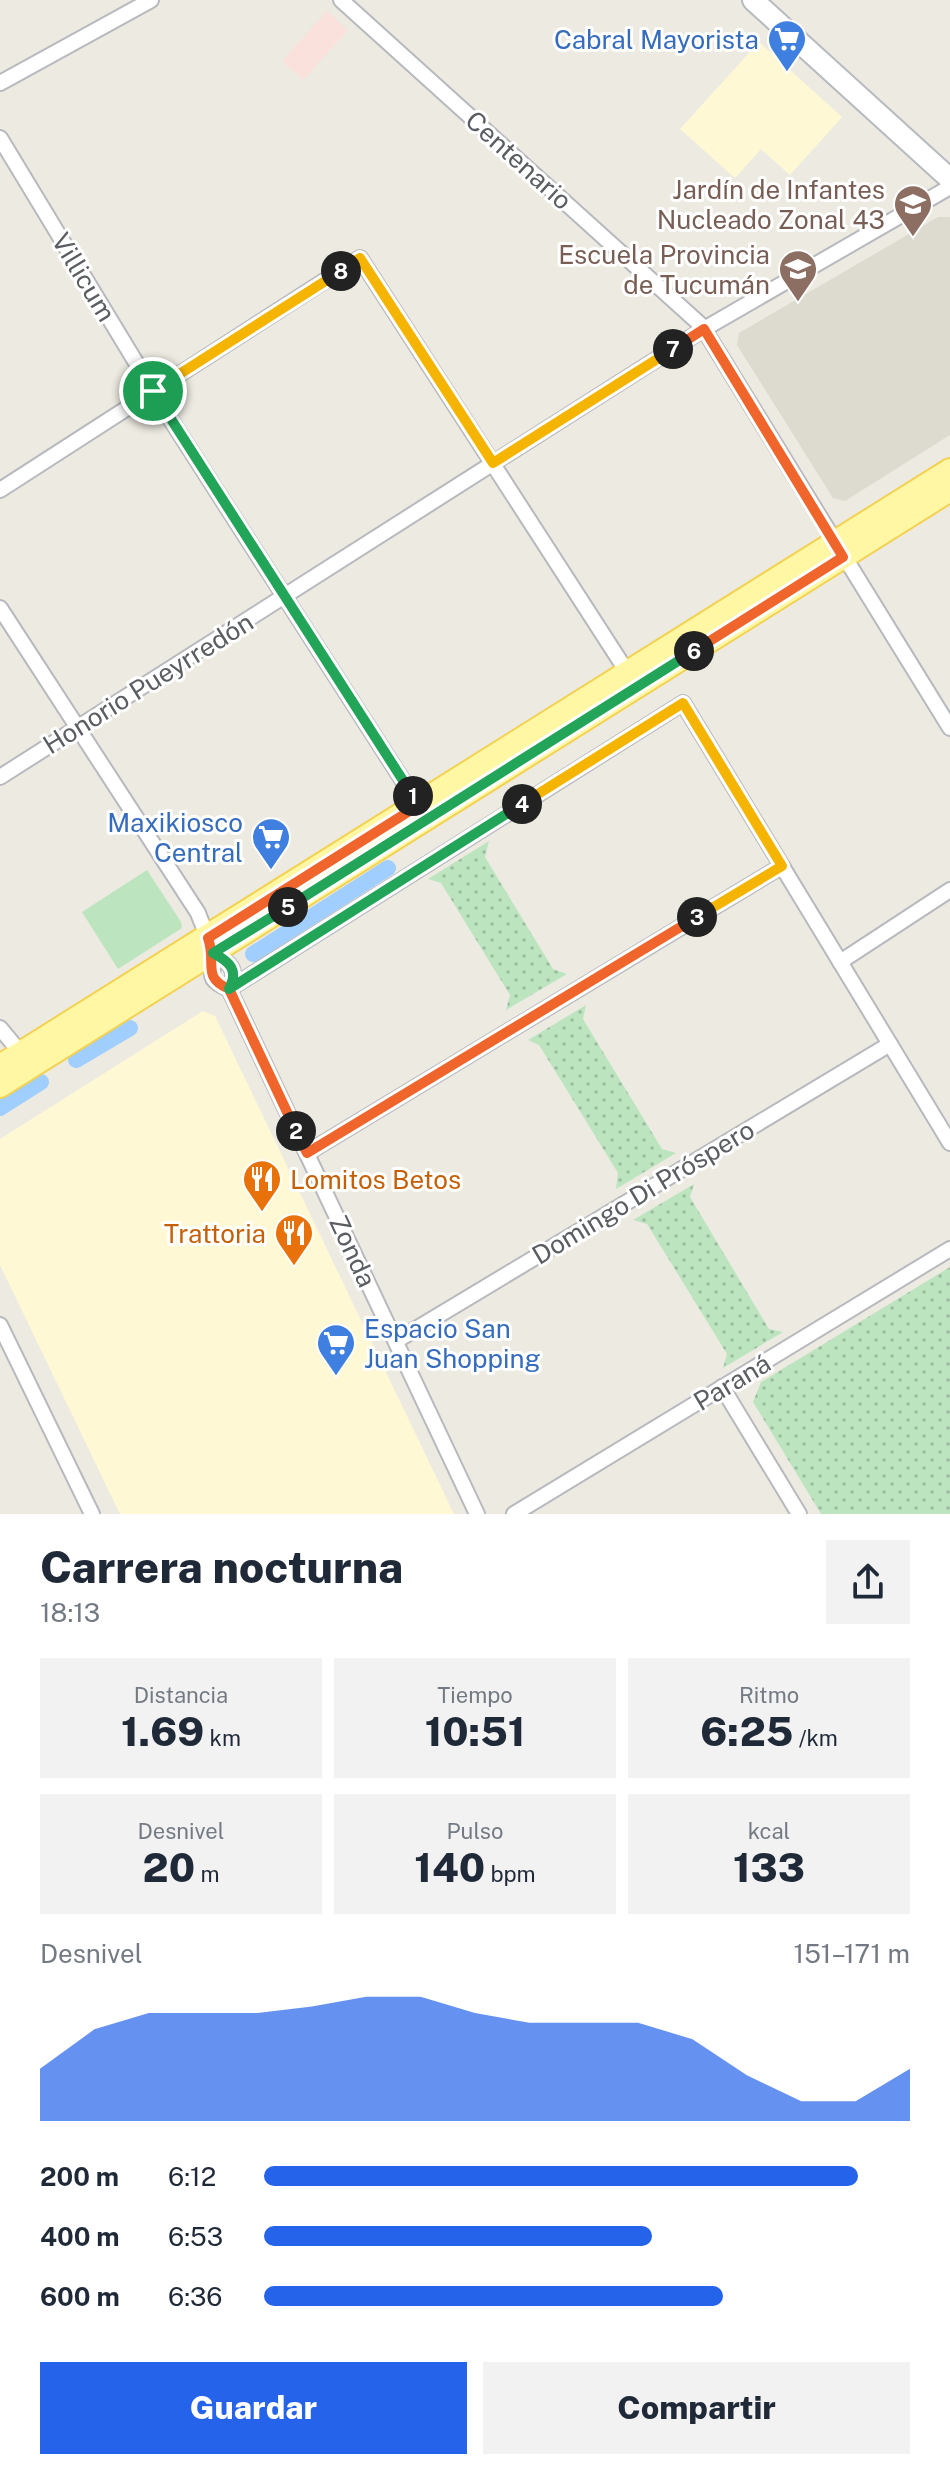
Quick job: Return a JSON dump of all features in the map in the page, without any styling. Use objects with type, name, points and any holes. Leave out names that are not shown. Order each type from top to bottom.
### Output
[{"type":"main road","points":[[753,0],[950,179]]},
{"type":"main road","points":[[0,1086],[27,1060],[839,550],[950,470]]},
{"type":"main road","points":[[839,550],[950,490]]},
{"type":"main road","points":[[0,1066],[27,1060]]},
{"type":"street","points":[[0,83],[151,0]]},
{"type":"street","name":"Centenario","points":[[341,0],[704,329],[950,728]]},
{"type":"street","name":"Villicum","points":[[0,138],[153,391],[423,812]]},
{"type":"street","name":"Honorio Pueyrredón","points":[[0,777],[704,329],[950,187]]},
{"type":"street","points":[[0,490],[360,258],[632,680]]},
{"type":"street","name":"Zonda","points":[[0,608],[198,913],[210,946],[234,970],[229,989],[477,1514]]},
{"type":"street","points":[[229,989],[683,703],[950,1143]]},
{"type":"street","points":[[307,1153],[782,866]]},
{"type":"street","points":[[840,962],[950,890]]},
{"type":"street","points":[[0,1028],[27,1060]]},
{"type":"street","name":"Domingo Di Próspero","points":[[396,1341],[890,1044]]},
{"type":"street","name":"Paraná","points":[[514,1514],[950,1249]]},
{"type":"street","points":[[0,1325],[92,1514]]},
{"type":"street","points":[[722,1387],[799,1514]]},
{"type":"shaded area","points":[[327,11],[348,30],[303,80],[282,61]]},
{"type":"shaded area","points":[[759,42],[842,117],[790,175],[761,149],[735,178],[680,129]]},
{"type":"shaded area","points":[[938,217],[950,217],[950,435],[845,501],[833,498],[737,345],[739,333]]},
{"type":"shaded area","points":[[203,1011],[215,1016],[454,1514],[120,1514],[0,1265],[0,1139]]},
{"type":"green space","points":[[489,841],[485,857],[553,969],[567,974],[506,1010],[510,995],[441,883],[428,879]]},
{"type":"green space","points":[[147,870],[182,928],[118,969],[82,912]]},
{"type":"green space","points":[[586,1005],[583,1019],[662,1149],[676,1153],[616,1189],[618,1173],[539,1045],[528,1040]]},
{"type":"green space","points":[[694,1184],[690,1197],[769,1329],[783,1332],[723,1368],[727,1354],[647,1224],[633,1220]]},
{"type":"green space","points":[[950,1267],[950,1514],[821,1514],[753,1402],[761,1382]]},
{"type":"waterway","points":[[253,954],[388,868]]},
{"type":"waterway","points":[[76,1060],[130,1028]]},
{"type":"waterway","points":[[0,1108],[41,1082]]},
{"type":"place","name":"Cabral Mayorista","points":[[787,73]]},
{"type":"place","name":"Jardín de Infantes Nucleado Zonal 43","points":[[913,238]]},
{"type":"place","name":"Escuela Provincia de Tucumán","points":[[798,303]]},
{"type":"place","name":"Maxikiosco Central","points":[[271,871]]},
{"type":"place","name":"Lomitos Betos","points":[[262,1213]]},
{"type":"place","name":"Trattoria","points":[[294,1267]]},
{"type":"place","name":"Espacio San Juan Shopping","points":[[336,1377]]},
{"type":"route","points":[[153,391],[360,258],[493,463],[704,329],[843,557],[213,953],[229,962],[234,970],[229,989],[683,703],[782,866],[307,1153],[229,989],[215,983],[211,975],[213,953],[208,938],[419,805],[153,391]]}]
